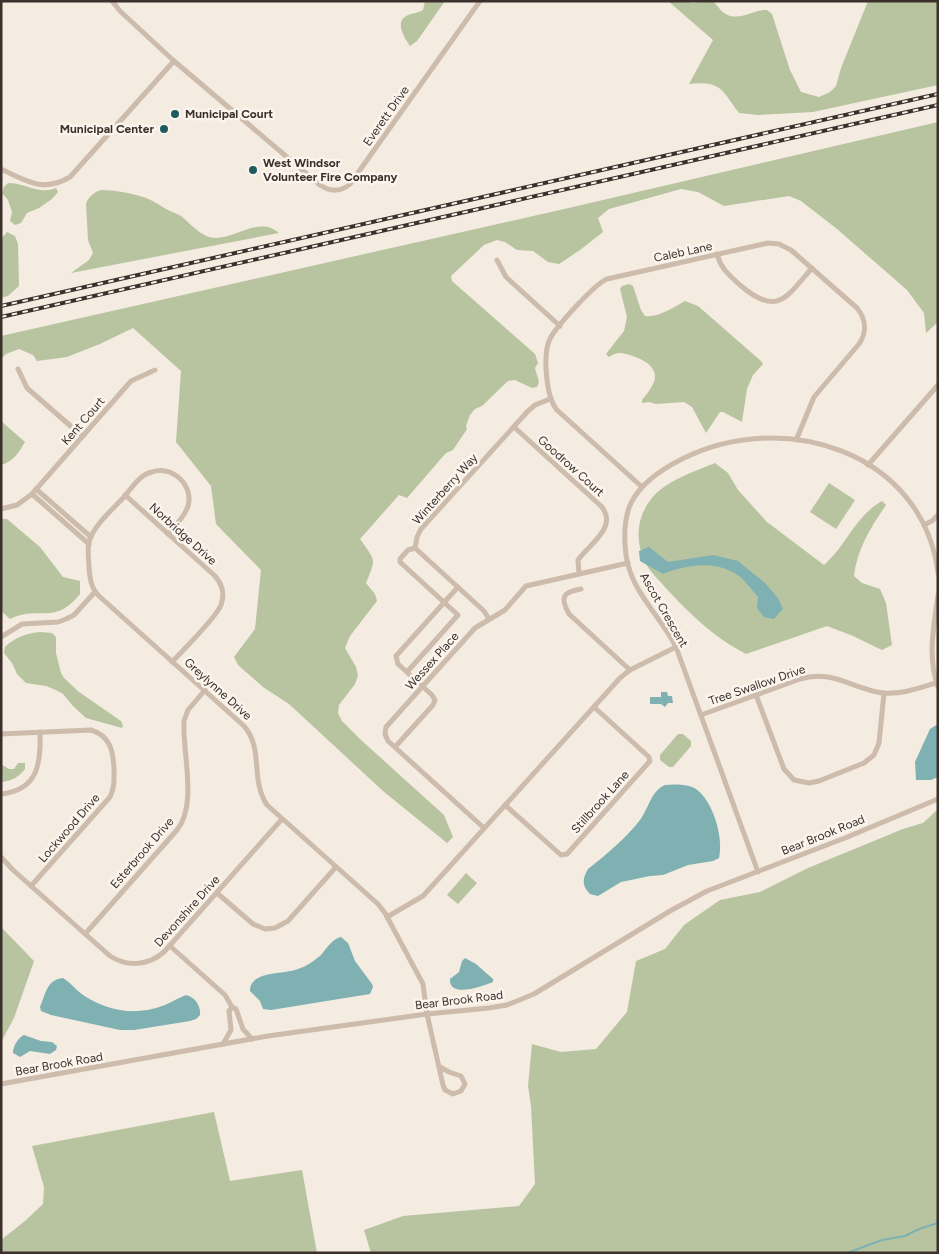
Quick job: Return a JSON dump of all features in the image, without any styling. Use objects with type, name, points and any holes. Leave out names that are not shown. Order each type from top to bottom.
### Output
[{"type":"street","name":"Everett Drive","points":[[112,1],[120,11],[174,60],[320,185],[331,190],[345,188],[352,181],[480,1]]},
{"type":"street","points":[[1,169],[25,181],[44,185],[58,183],[70,177],[174,60]]},
{"type":"street","name":"Caleb Lane","points":[[550,400],[547,350],[550,338],[596,285],[604,280],[716,254],[766,243],[777,243],[789,248],[812,268],[858,310],[863,319],[864,331],[859,344],[814,397],[797,438]]},
{"type":"street","points":[[716,254],[720,266],[726,273],[753,296],[766,302],[776,301],[785,297],[812,268]]},
{"type":"street","points":[[497,260],[506,277],[560,326]]},
{"type":"street","points":[[18,369],[27,388],[82,436]]},
{"type":"street","name":"Kent Court","points":[[32,494],[131,381],[155,370]]},
{"type":"street","points":[[868,465],[938,385]]},
{"type":"street","points":[[550,400],[556,410],[642,487]]},
{"type":"street","name":"Winterberry Way","points":[[444,602],[400,561],[400,558],[407,551],[415,548],[421,529],[531,408],[550,400]]},
{"type":"street","name":"Goodrow Court","points":[[514,427],[606,512],[606,527],[579,558],[577,565],[579,574]]},
{"type":"street","name":"Ascot Crescent","points":[[758,872],[676,648],[668,633],[639,593],[628,563],[625,545],[628,514],[634,498],[642,487],[655,476],[678,461],[714,446],[755,438],[797,438],[834,448],[868,465],[900,490],[924,525],[932,545],[938,573]]},
{"type":"street","points":[[1,637],[22,624],[66,620],[95,592],[90,578],[89,544],[91,537],[96,528],[140,479],[150,472],[164,470],[178,476],[187,488],[189,502],[184,516],[168,534]]},
{"type":"street","points":[[36,489],[91,537]]},
{"type":"street","points":[[1,509],[18,505],[32,494],[89,544]]},
{"type":"street","name":"Norbridge Drive","points":[[125,496],[216,576],[221,584],[223,593],[222,603],[217,612],[172,662]]},
{"type":"street","points":[[924,525],[938,515]]},
{"type":"street","points":[[415,548],[484,611],[489,619]]},
{"type":"street","name":"Wessex Place","points":[[484,828],[386,738],[386,727],[473,630],[504,610],[528,585],[628,563]]},
{"type":"street","points":[[395,747],[434,704],[434,697],[397,662],[396,655],[458,587]]},
{"type":"street","points":[[581,589],[569,592],[564,596],[568,612],[630,670]]},
{"type":"street","name":"Greylynne Drive","points":[[95,592],[244,726],[251,735],[256,750],[260,793],[267,805],[378,904],[421,980],[445,1090],[453,1094],[461,1092],[465,1084],[461,1076],[440,1067]]},
{"type":"street","points":[[937,685],[932,650],[938,595]]},
{"type":"street","points":[[408,672],[458,616],[444,602]]},
{"type":"street","points":[[387,917],[423,896],[620,678],[630,670],[676,648]]},
{"type":"street","name":"Tree Swallow Drive","points":[[701,715],[800,679],[819,675],[832,677],[884,693],[901,692],[937,685]]},
{"type":"street","name":"Esterbrook Drive","points":[[84,934],[179,828],[184,818],[188,799],[184,720],[188,710],[205,690]]},
{"type":"street","points":[[756,695],[784,769],[794,780],[809,783],[819,781],[864,763],[874,754],[879,743],[884,693]]},
{"type":"street","name":"Stillbrook Lane","points":[[505,805],[563,856],[611,805],[649,763],[650,759],[594,707]]},
{"type":"street","name":"Lockwood Drive","points":[[1,734],[86,729],[100,734],[109,742],[113,751],[113,791],[108,800],[31,886]]},
{"type":"street","points":[[1,794],[10,793],[21,788],[34,775],[40,758],[40,732]]},
{"type":"street","name":"Bear Brook Road","points":[[1,1084],[252,1039],[427,1014],[493,1008],[520,1000],[534,994],[670,911],[708,892],[845,838],[938,798]]},
{"type":"street","name":"Devonshire Drive","points":[[1,857],[84,934],[113,958],[130,964],[141,964],[161,955],[170,946],[282,819]]},
{"type":"street","points":[[217,893],[253,924],[265,929],[275,928],[288,921],[336,867]]},
{"type":"street","points":[[170,946],[225,995],[232,1007],[236,1009],[242,1028],[252,1039]]},
{"type":"street","points":[[223,1044],[231,1030],[229,1011],[232,1007]]},
{"type":"green space","points":[[425,1],[445,1],[417,41],[410,46],[402,29],[402,21],[408,15],[423,10]]},
{"type":"green space","points":[[668,1],[689,1],[691,3],[713,1],[724,13],[735,17],[767,10],[772,14],[790,70],[801,92],[819,97],[830,92],[836,86],[841,68],[868,1],[938,1],[938,85],[813,112],[758,115],[739,113],[720,88],[708,84],[689,84],[713,40]]},
{"type":"green space","points":[[938,122],[938,322],[926,333],[924,313],[907,290],[837,229],[801,201],[789,196],[724,206],[698,192],[681,189],[609,209],[598,218],[603,232],[559,264],[548,262],[533,251],[517,250],[505,242],[497,240],[484,245],[451,276],[452,281],[535,354],[538,363],[535,368],[539,382],[537,387],[532,388],[515,380],[508,381],[482,406],[475,409],[470,415],[466,426],[467,429],[453,450],[446,453],[407,498],[399,495],[360,539],[373,560],[366,583],[375,594],[377,601],[350,636],[345,648],[356,667],[358,676],[355,684],[339,705],[338,713],[342,721],[361,740],[444,815],[453,837],[447,843],[383,791],[289,704],[263,687],[238,665],[234,657],[255,629],[261,570],[216,524],[211,486],[176,442],[181,371],[133,328],[67,357],[37,361],[33,355],[19,349],[6,354],[1,359],[1,336],[573,207]]},
{"type":"green space","points":[[8,183],[44,190],[56,188],[58,192],[39,208],[27,213],[21,223],[15,225],[10,221],[12,212],[8,200],[2,193]]},
{"type":"green space","points":[[101,190],[133,194],[153,201],[181,216],[206,236],[224,237],[256,227],[271,228],[279,233],[71,273],[89,260],[93,253],[88,240],[86,204],[92,195]]},
{"type":"green space","points":[[7,232],[15,236],[18,244],[19,286],[8,296],[1,298],[1,239]]},
{"type":"green space","points":[[629,284],[633,286],[645,316],[660,314],[685,301],[698,306],[761,361],[763,364],[753,375],[747,389],[742,422],[720,412],[706,433],[692,407],[684,402],[642,403],[654,381],[654,370],[651,366],[630,355],[619,353],[609,357],[606,354],[624,331],[627,317],[620,289],[622,286]]},
{"type":"green space","points":[[1,421],[25,442],[12,459],[1,465]]},
{"type":"green space","points":[[715,463],[728,473],[738,490],[767,522],[824,565],[839,549],[865,514],[882,501],[886,505],[861,547],[854,576],[862,583],[880,589],[886,603],[892,645],[882,650],[827,626],[746,654],[722,640],[683,606],[654,575],[645,562],[639,538],[640,521],[652,498],[665,486]]},
{"type":"green space","points":[[829,483],[855,500],[836,529],[810,512]]},
{"type":"green space","points":[[1,519],[7,519],[40,547],[63,577],[80,581],[80,594],[62,610],[30,613],[10,619],[1,611]]},
{"type":"green space","points":[[40,632],[52,633],[56,637],[56,653],[64,678],[79,692],[121,721],[122,728],[86,718],[63,694],[46,686],[26,683],[17,674],[12,663],[4,653],[5,647],[21,636]]},
{"type":"green space","points":[[678,734],[683,734],[691,741],[691,746],[673,767],[669,767],[660,760],[660,755]]},
{"type":"green space","points":[[18,763],[25,763],[23,772],[12,780],[1,782],[1,764],[9,769],[14,769]]},
{"type":"green space","points":[[938,811],[938,1253],[371,1253],[364,1230],[403,1216],[519,1206],[535,1184],[531,1106],[528,1086],[532,1044],[561,1052],[596,1049],[627,1012],[636,961],[665,949],[684,925],[720,900],[760,892],[808,868],[903,829],[923,823]]},
{"type":"green space","points":[[466,873],[477,883],[458,904],[447,895]]},
{"type":"green space","points":[[1,927],[34,961],[14,1018],[1,1042]]},
{"type":"green space","points":[[214,1112],[230,1181],[302,1170],[317,1253],[1,1253],[1,1240],[43,1204],[44,1187],[32,1146]]},
{"type":"water","points":[[649,547],[668,562],[713,555],[738,561],[765,583],[778,598],[783,609],[774,619],[764,617],[757,608],[758,597],[747,584],[736,574],[719,567],[709,565],[690,566],[663,574],[640,561],[639,551]]},
{"type":"water","points":[[661,692],[667,692],[668,696],[672,696],[673,703],[668,703],[665,707],[661,704],[650,704],[650,697],[661,697]]},
{"type":"water","points":[[938,724],[938,777],[931,780],[916,780],[915,762],[930,729]]},
{"type":"water","points":[[665,785],[689,786],[696,789],[702,795],[716,820],[720,840],[719,858],[713,861],[688,865],[663,875],[621,882],[598,896],[590,894],[585,888],[584,882],[588,869],[609,852],[640,820],[656,791]]},
{"type":"water","points":[[341,937],[348,943],[355,961],[372,984],[373,987],[370,994],[271,1010],[263,1009],[260,1001],[250,991],[251,984],[261,976],[292,971],[304,966],[321,955],[332,942]]},
{"type":"water","points":[[465,958],[476,964],[493,979],[493,982],[467,990],[461,990],[451,985],[450,979],[459,972],[462,961]]},
{"type":"water","points":[[63,978],[83,995],[113,1009],[144,1010],[165,1005],[186,995],[197,1002],[200,1008],[200,1015],[190,1021],[134,1030],[120,1030],[51,1015],[41,1011],[40,1007],[50,985],[57,979]]},
{"type":"water","points":[[24,1035],[41,1041],[52,1042],[57,1046],[56,1050],[50,1054],[30,1051],[20,1057],[13,1053],[13,1050],[18,1040]]},
{"type":"waterway","points":[[847,1253],[882,1240],[905,1236],[938,1223]]},
{"type":"railway","points":[[1,306],[938,94]]},
{"type":"railway","points":[[1,317],[938,105]]},
{"type":"place","name":"Municipal Court","points":[[175,114]]},
{"type":"place","name":"Municipal Center","points":[[164,129]]},
{"type":"place","name":"West Windsor Volunteer Fire Company","points":[[253,170]]}]
